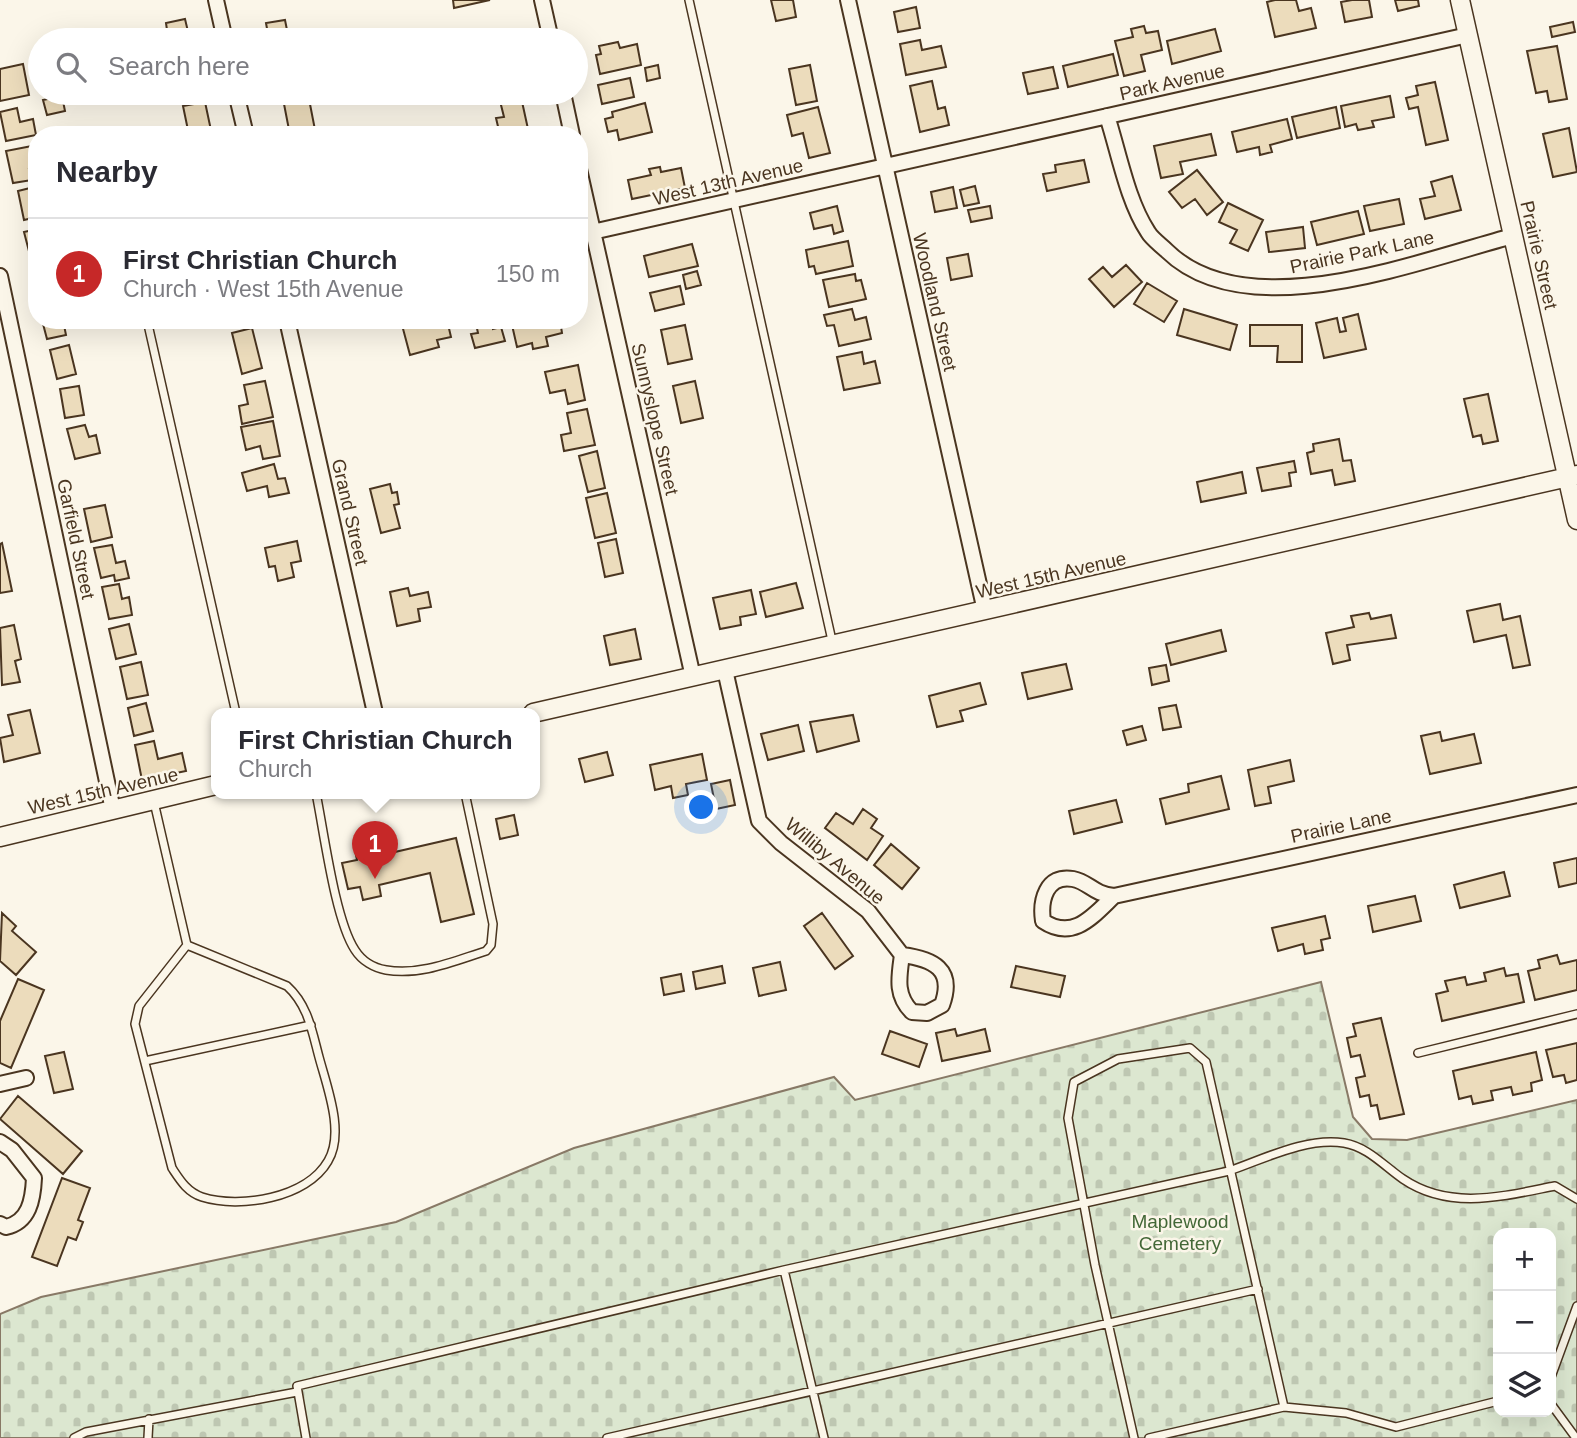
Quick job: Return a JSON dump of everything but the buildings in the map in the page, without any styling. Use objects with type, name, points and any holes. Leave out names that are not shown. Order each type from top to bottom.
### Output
[{"type":"street","points":[[216,0],[222,28]]},
{"type":"street","points":[[542,0],[548,28]]},
{"type":"street","name":"Woodland Street","points":[[848,0],[985,611]]},
{"type":"street","name":"Prairie Street","points":[[1460,0],[1513,236],[1572,476],[1577,520]]},
{"type":"street","name":"Park Avenue","points":[[885,166],[1468,36]]},
{"type":"street","points":[[239,105],[244,126]]},
{"type":"street","points":[[566,105],[570,126]]},
{"type":"street","name":"Prairie Park Lane","points":[[1107,116],[1148,233],[1177,261],[1217,280],[1242,288],[1277,290],[1331,283],[1513,236]]},
{"type":"street","name":"West 13th Avenue","points":[[588,233],[885,166]]},
{"type":"street","name":"Sunnyslope Street","points":[[588,241],[693,677]]},
{"type":"street","name":"Garfield Street","points":[[0,276],[113,810]]},
{"type":"street","name":"Grand Street","points":[[289,329],[374,708]]},
{"type":"street","name":"West 15th Avenue","points":[[540,711],[1572,476]]},
{"type":"street","name":"Williby Avenue","points":[[726,670],[759,821],[780,843],[868,911],[902,955]]},
{"type":"street","name":"West 15th Avenue","points":[[0,837],[211,786]]},
{"type":"street","name":"Prairie Lane","points":[[1114,896],[1577,795]]},
{"type":"street","points":[[1059,879],[1074,879],[1098,895],[1114,896],[1084,925],[1071,930],[1055,929],[1043,921],[1040,904],[1049,888],[1059,879]]},
{"type":"street","points":[[0,1084],[26,1078]]},
{"type":"street","points":[[0,1142],[12,1150],[34,1178],[26,1218],[18,1224],[6,1227],[0,1224]]},
{"type":"lane","points":[[689,0],[833,645]]},
{"type":"lane","points":[[149,329],[235,708]]},
{"type":"lane","points":[[317,799],[345,928],[355,951],[368,964],[387,970],[431,968],[486,951],[491,945],[493,924],[466,799]]},
{"type":"lane","points":[[153,801],[187,945]]},
{"type":"lane","points":[[187,945],[287,986],[300,998],[311,1025],[330,1098],[334,1143],[329,1161],[315,1178],[285,1193],[236,1202],[202,1196],[186,1188],[172,1168],[135,1024],[139,1006],[187,945]]},
{"type":"lane","points":[[1418,1053],[1577,1014]]},
{"type":"lane","points":[[145,1061],[311,1025]]},
{"type":"lane","points":[[1134,1438],[1108,1324],[1068,1118],[1074,1082],[1118,1059],[1190,1048],[1206,1062],[1284,1407]]},
{"type":"lane","points":[[306,1438],[297,1386],[784,1270],[1229,1171],[1298,1147],[1344,1143],[1367,1152],[1405,1181],[1451,1199],[1486,1198],[1555,1186],[1577,1199]]},
{"type":"lane","points":[[784,1270],[824,1438]]},
{"type":"lane","points":[[607,1438],[1258,1289]]},
{"type":"lane","points":[[1556,1363],[1577,1306]]},
{"type":"lane","points":[[74,1438],[86,1432],[149,1419],[297,1392]]},
{"type":"lane","points":[[1149,1438],[1284,1407],[1346,1413],[1396,1427],[1493,1402]]},
{"type":"lane","points":[[1556,1411],[1576,1438]]},
{"type":"lane","points":[[148,1438],[149,1419]]},
{"type":"green space","name":"Maplewood Cemetery","points":[[1321,982],[1353,1117],[1372,1139],[1407,1140],[1577,1100],[1577,1438],[0,1438],[0,1314],[41,1297],[396,1222],[574,1148],[834,1077],[855,1100]]},
{"type":"place","name":"First Christian Church","points":[[375,879]]}]
